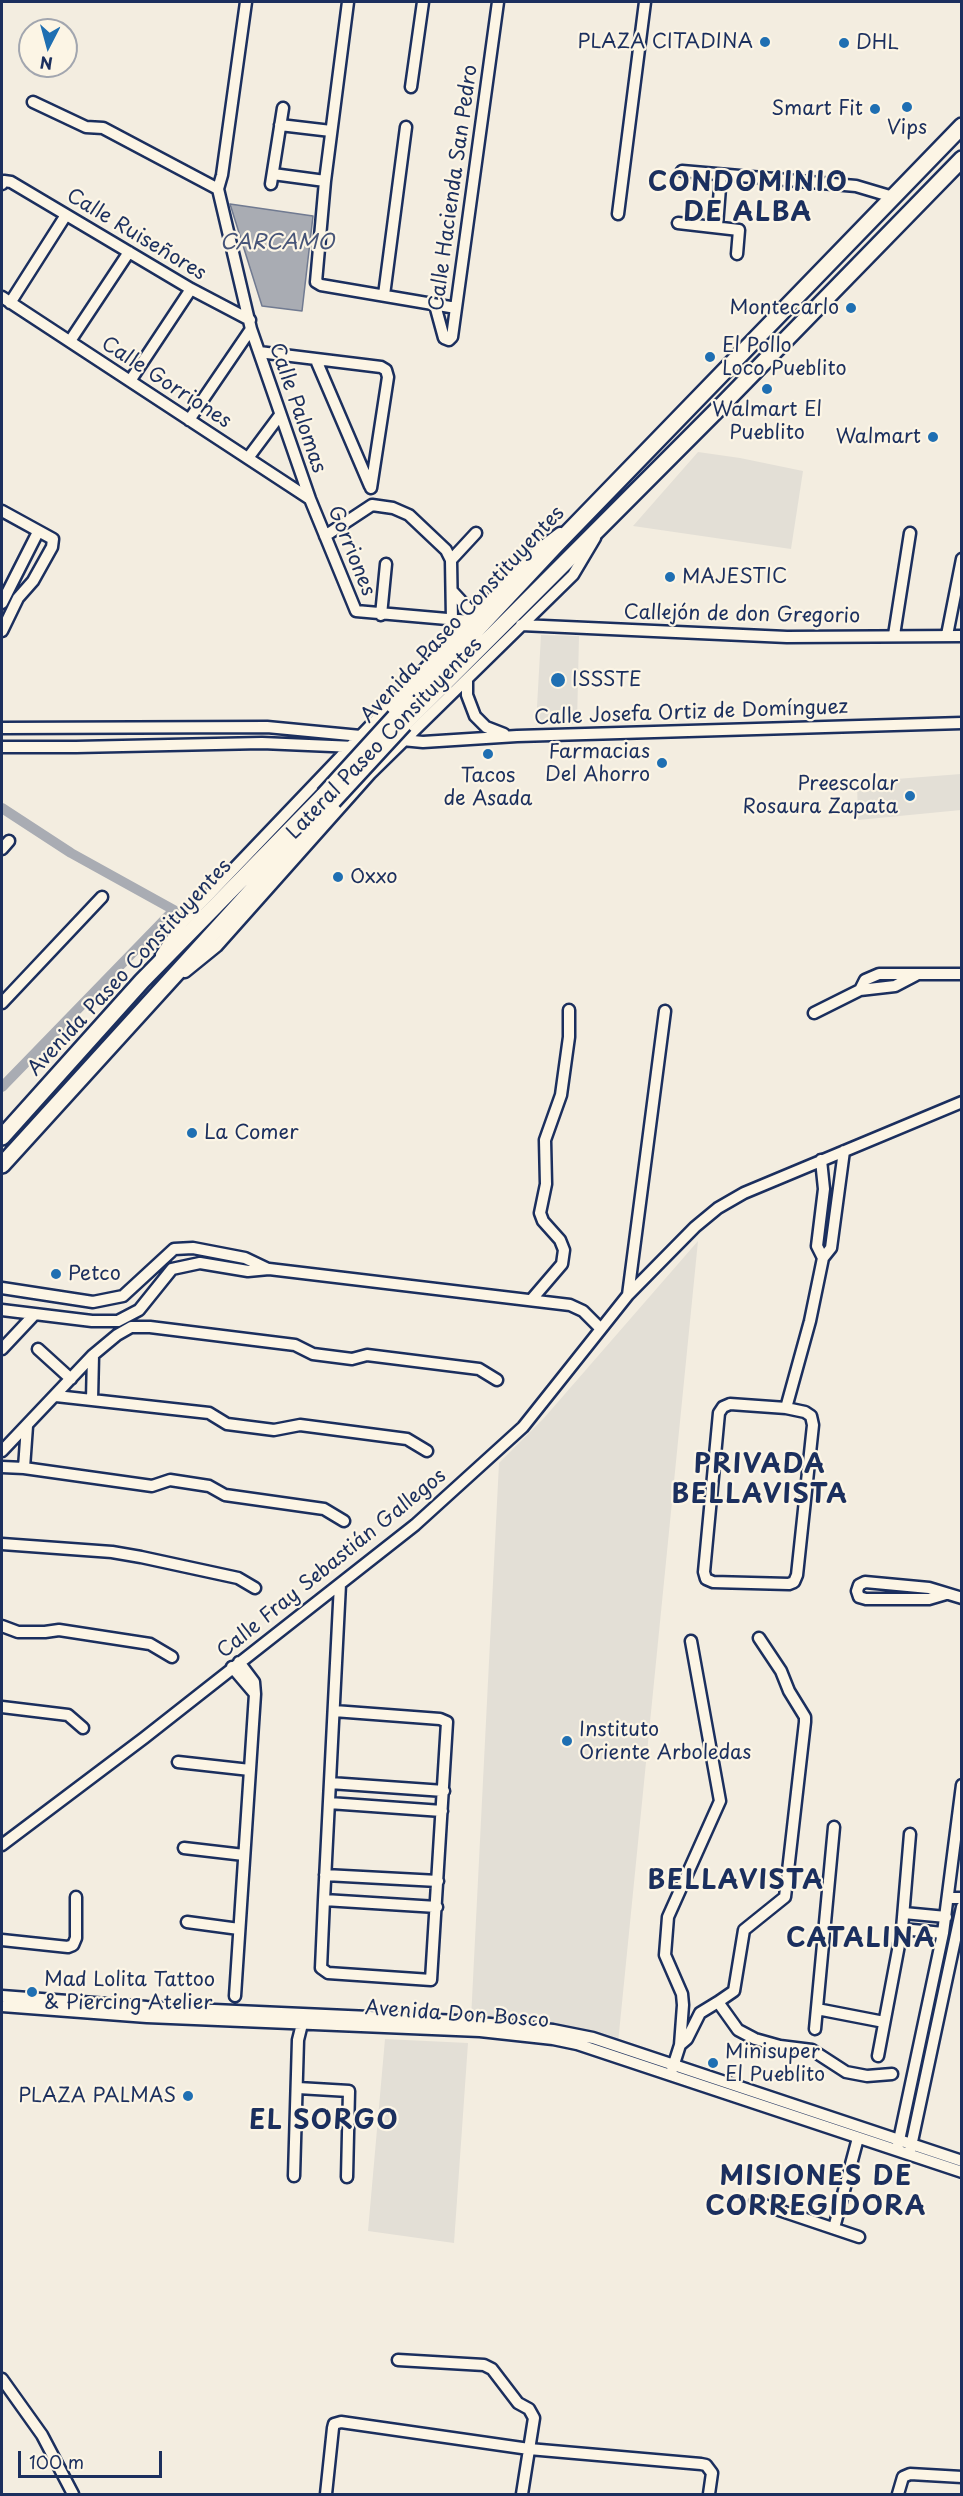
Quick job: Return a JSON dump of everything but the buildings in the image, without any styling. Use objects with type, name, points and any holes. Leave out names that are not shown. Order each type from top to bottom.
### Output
[{"type":"highway","name":"Avenida Paseo Constituyentes","points":[[2,1137],[142,981],[324,795],[556,545],[962,126]]},
{"type":"highway","name":"Avenida Paseo Constituyentes","points":[[2,1165],[404,724],[962,159]]},
{"type":"street","points":[[33,102],[86,128],[103,128],[218,189],[222,175],[246,2]]},
{"type":"street","points":[[348,2],[325,181],[316,282],[321,285],[456,308]]},
{"type":"street","points":[[411,87],[423,2]]},
{"type":"street","name":"Calle Hacienda San Pedro","points":[[435,305],[444,338],[449,340],[452,337],[498,2]]},
{"type":"street","points":[[618,214],[645,2]]},
{"type":"street","points":[[283,108],[272,179],[325,181]]},
{"type":"street","points":[[280,125],[331,131]]},
{"type":"street","points":[[384,295],[406,127]]},
{"type":"street","points":[[682,171],[856,186],[893,197]]},
{"type":"street","points":[[717,226],[722,175]]},
{"type":"street","name":"Calle Ruiseñores","points":[[3,182],[11,182],[250,324]]},
{"type":"street","name":"Calle Palomas","points":[[218,189],[250,324],[310,499]]},
{"type":"street","points":[[6,300],[66,215]]},
{"type":"street","points":[[678,223],[739,230],[737,254]]},
{"type":"street","points":[[70,341],[129,252]]},
{"type":"street","points":[[130,381],[190,289]]},
{"type":"street","name":"Calle Gorriones","points":[[6,300],[310,499]]},
{"type":"street","points":[[189,420],[250,324]]},
{"type":"street","points":[[259,352],[381,367],[386,370],[388,377],[371,488],[372,505]]},
{"type":"street","points":[[316,360],[371,488]]},
{"type":"street","points":[[248,458],[280,415]]},
{"type":"street","name":"Gorriones","points":[[310,499],[356,612],[452,620],[472,619]]},
{"type":"street","points":[[325,536],[372,505],[393,508],[409,515],[446,550],[451,561],[452,620]]},
{"type":"street","name":"Lateral Paseo Consituyentes","points":[[142,981],[183,922],[360,735],[539,549],[591,509]]},
{"type":"street","points":[[2,511],[53,539],[52,547],[33,581],[18,598],[2,631]]},
{"type":"street","name":"Lateral Paseo Consituyentes","points":[[157,995],[216,946],[370,774],[573,575],[604,524]]},
{"type":"street","points":[[12,610],[2,604],[38,532]]},
{"type":"street","points":[[451,561],[476,533]]},
{"type":"street","points":[[894,635],[910,533]]},
{"type":"street","points":[[947,635],[962,559]]},
{"type":"street","points":[[381,615],[386,564]]},
{"type":"street","points":[[452,591],[472,619]]},
{"type":"street","name":"Callejón de don Gregorio","points":[[521,625],[787,637],[962,636]]},
{"type":"street","points":[[467,680],[467,695],[475,716],[493,731],[510,736]]},
{"type":"street","name":"Calle Josefa Ortiz de Domínguez","points":[[2,728],[267,728],[423,742],[510,736],[962,723]]},
{"type":"street","points":[[262,743],[268,735],[267,728]]},
{"type":"street","name":"Calle Josefa Ortiz de Domínguez","points":[[2,747],[262,743],[396,750],[423,742]]},
{"type":"street","points":[[335,763],[348,774],[370,774]]},
{"type":"street","points":[[317,782],[333,782],[343,785],[347,800]]},
{"type":"street","points":[[2,1004],[102,897]]},
{"type":"street","points":[[814,1013],[860,990],[865,980],[879,974],[962,974]]},
{"type":"street","points":[[532,1299],[562,1264],[564,1250],[560,1240],[543,1221],[540,1213],[546,1184],[546,1132],[561,1095],[569,1037],[569,1011]]},
{"type":"street","points":[[628,1295],[665,1011]]},
{"type":"street","name":"Calle Fray Sebastián Gallegos","points":[[2,1845],[144,1738],[415,1525],[523,1426],[628,1295],[695,1227],[718,1208],[744,1193],[962,1102]]},
{"type":"street","points":[[786,1408],[810,1322],[823,1258],[831,1248],[844,1150]]},
{"type":"street","points":[[821,1160],[824,1188],[817,1246],[823,1258]]},
{"type":"street","points":[[2,1288],[93,1302],[123,1296],[174,1249],[193,1248],[245,1258],[269,1269]]},
{"type":"street","points":[[2,1310],[92,1321],[118,1321],[139,1310],[172,1269],[200,1263],[248,1271],[269,1269],[570,1305],[583,1311],[601,1329]]},
{"type":"street","points":[[2,1349],[34,1315]]},
{"type":"street","points":[[2,1451],[93,1356],[117,1335],[132,1327],[150,1327],[296,1345],[313,1354],[352,1359],[367,1354],[479,1369],[497,1380]]},
{"type":"street","points":[[38,1349],[71,1379]]},
{"type":"street","points":[[92,1400],[93,1356]]},
{"type":"street","points":[[56,1396],[209,1413],[227,1424],[274,1430],[300,1425],[406,1439],[427,1451]]},
{"type":"street","points":[[730,1404],[786,1408],[806,1412],[811,1416],[813,1425],[797,1575],[794,1582],[789,1584],[706,1580],[704,1572],[719,1413],[723,1407],[730,1404]]},
{"type":"street","points":[[24,1468],[27,1426]]},
{"type":"street","points":[[2,1467],[152,1486],[170,1480],[209,1486],[225,1495],[324,1509],[344,1521]]},
{"type":"street","points":[[2,1544],[112,1552],[141,1557],[238,1578],[255,1588]]},
{"type":"street","points":[[946,1594],[929,1599],[866,1599],[859,1597],[857,1591],[859,1585],[865,1582],[929,1588],[962,1598]]},
{"type":"street","points":[[334,1711],[444,1720],[448,1726],[431,1980],[323,1972],[321,1968],[340,1584]]},
{"type":"street","points":[[2,1626],[18,1632],[59,1630],[150,1644],[172,1657]]},
{"type":"street","points":[[680,2045],[687,2039],[700,2013],[734,1991],[744,1930],[785,1897],[806,1722],[781,1671],[759,1638]]},
{"type":"street","points":[[670,2077],[680,2045],[683,2000],[665,1955],[669,1913],[720,1801],[691,1641]]},
{"type":"street","points":[[235,1996],[255,1694],[236,1665]]},
{"type":"street","points":[[2,1707],[68,1715],[83,1728]]},
{"type":"street","points":[[178,1762],[250,1770]]},
{"type":"street","points":[[330,1783],[444,1791]]},
{"type":"street","points":[[898,2145],[946,1917],[962,1785]]},
{"type":"street","points":[[329,1803],[442,1811]]},
{"type":"street","points":[[815,2028],[834,1827]]},
{"type":"street","points":[[878,2056],[902,1929],[910,1834]]},
{"type":"street","points":[[184,1848],[244,1855]]},
{"type":"street","points":[[325,1875],[438,1881]]},
{"type":"street","points":[[2,1940],[68,1947],[73,1945],[76,1938],[76,1897]]},
{"type":"street","points":[[948,1898],[962,1898]]},
{"type":"street","points":[[324,1900],[437,1907]]},
{"type":"street","points":[[904,1913],[946,1917]]},
{"type":"street","points":[[910,2149],[961,1915]]},
{"type":"street","points":[[187,1923],[239,1929]]},
{"type":"street","points":[[902,1929],[943,1933]]},
{"type":"street","name":"Avenida Don Bosco","points":[[2,1996],[147,2007],[553,2030],[593,2038],[840,2119],[962,2172]]},
{"type":"street","points":[[718,2002],[731,2023],[746,2036],[780,2046],[812,2050],[846,2072],[867,2076],[892,2074]]},
{"type":"street","name":"Avenida Don Bosco","points":[[2,2006],[147,2017],[302,2024],[459,2025]]},
{"type":"street","points":[[817,2009],[884,2022]]},
{"type":"street","points":[[294,2176],[298,2040],[302,2024]]},
{"type":"street","name":"Avenida Don Bosco","points":[[481,2026],[577,2044],[858,2138],[898,2145]]},
{"type":"street","points":[[298,2088],[350,2091],[347,2177]]},
{"type":"street","points":[[834,2228],[858,2138]]},
{"type":"street","name":"Avenida Don Bosco","points":[[910,2149],[962,2161]]},
{"type":"street","points":[[754,2202],[859,2237]]},
{"type":"street","points":[[398,2360],[488,2366],[518,2403],[532,2413],[534,2423],[522,2494]]},
{"type":"street","points":[[2,2379],[42,2435],[73,2494]]},
{"type":"street","points":[[326,2494],[334,2424],[341,2422],[529,2449],[701,2464],[710,2469],[708,2494]]},
{"type":"street","points":[[898,2494],[903,2477],[916,2474],[962,2477]]},
{"type":"shaded area","points":[[698,452],[803,471],[791,549],[633,526]]},
{"type":"shaded area","name":"ISSSTE","points":[[541,635],[579,636],[577,724],[536,725]]},
{"type":"shaded area","name":"Preescolar Rosaura Zapata","points":[[961,774],[961,810],[858,820],[857,782]]},
{"type":"shaded area","name":"Instituto Oriente Arboledas","points":[[698,1241],[618,2043],[471,2019],[499,1463],[544,1418]]},
{"type":"shaded area","points":[[385,2039],[468,2043],[454,2243],[368,2231]]},
{"type":"water","name":"CARCAMO","points":[[230,204],[313,216],[302,311],[262,306]]},
{"type":"waterway","points":[[2,808],[71,853],[174,910],[2,1087]]},
{"type":"place","name":"PLAZA CITADINA","points":[[765,42]]},
{"type":"place","name":"DHL","points":[[844,43]]},
{"type":"place","name":"Vips","points":[[907,107]]},
{"type":"place","name":"Smart Fit","points":[[875,109]]},
{"type":"place","name":"Montecarlo","points":[[851,308]]},
{"type":"place","name":"El Pollo Loco Pueblito","points":[[710,357]]},
{"type":"place","name":"Walmart El Pueblito","points":[[767,389]]},
{"type":"place","name":"Walmart","points":[[933,437]]},
{"type":"place","name":"MAJESTIC","points":[[670,577]]},
{"type":"place","name":"ISSSTE","points":[[558,680]]},
{"type":"place","name":"Tacos de Asada","points":[[488,754]]},
{"type":"place","name":"Farmacias Del Ahorro","points":[[662,763]]},
{"type":"place","name":"Preescolar Rosaura Zapata","points":[[910,796]]},
{"type":"place","name":"Oxxo","points":[[338,877]]},
{"type":"place","name":"La Comer","points":[[192,1133]]},
{"type":"place","name":"Petco","points":[[56,1274]]},
{"type":"place","name":"Instituto Oriente Arboledas","points":[[567,1741]]},
{"type":"place","name":"Mad Lolita Tattoo & Piercing Atelier","points":[[32,1992]]},
{"type":"place","name":"Minisuper El Pueblito","points":[[713,2063]]},
{"type":"place","name":"PLAZA PALMAS","points":[[188,2096]]},
{"type":"district","name":"CONDOMINIO DE ALBA","points":[[748,199]]},
{"type":"district","name":"PRIVADA BELLAVISTA","points":[[760,1481]]},
{"type":"district","name":"BELLAVISTA","points":[[736,1882]]},
{"type":"district","name":"CATALINA","points":[[861,1940]]},
{"type":"district","name":"EL SORGO","points":[[324,2122]]},
{"type":"district","name":"MISIONES DE CORREGIDORA","points":[[816,2193]]}]
